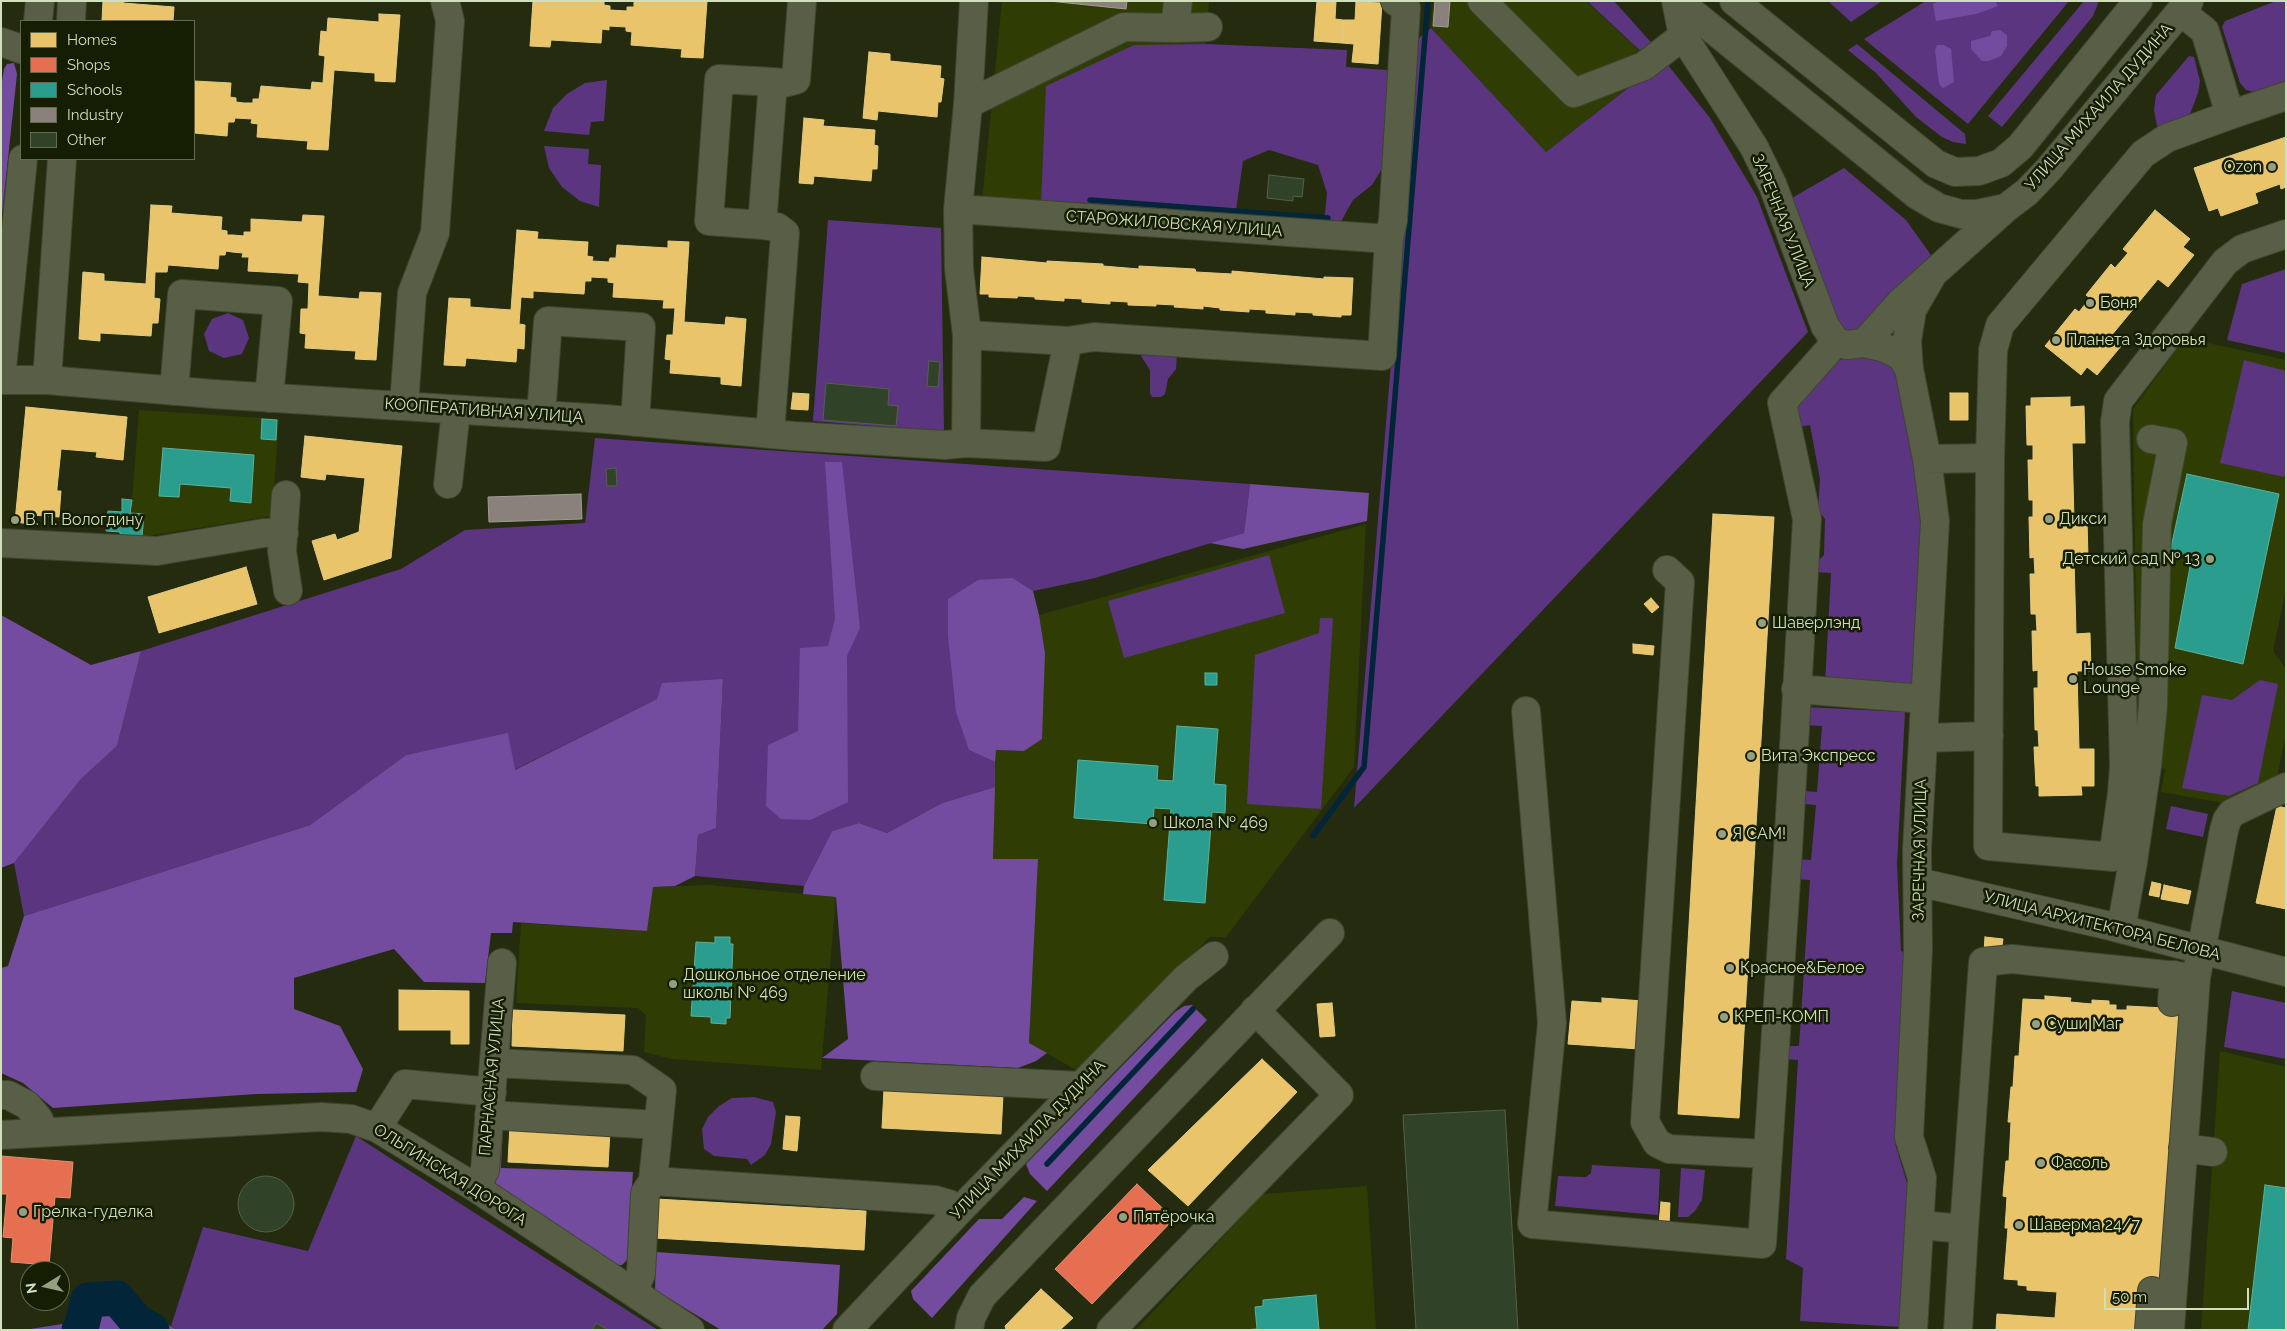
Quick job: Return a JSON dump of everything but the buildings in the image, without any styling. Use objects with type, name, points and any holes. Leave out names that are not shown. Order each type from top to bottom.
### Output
[{"type":"street","points":[[38,20],[40,1]]},
{"type":"street","points":[[71,20],[72,1]]},
{"type":"street","points":[[404,405],[412,293],[435,233],[450,20],[444,1]]},
{"type":"street","points":[[770,434],[785,233],[777,226],[709,221],[719,79],[784,83],[796,80],[802,1]]},
{"type":"street","points":[[966,443],[967,335],[959,269],[958,209],[968,104],[974,1]]},
{"type":"street","points":[[1175,28],[1178,1]]},
{"type":"street","points":[[967,335],[1068,341],[1094,337],[1382,356],[1389,239],[1393,220],[1406,8],[1395,1]]},
{"type":"street","points":[[1482,1],[1574,93],[1644,66],[1683,36]]},
{"type":"street","name":"ЗАРЕЧНАЯ УЛИЦА","points":[[1677,1],[1683,36],[1754,147],[1773,186],[1825,326],[1836,342]]},
{"type":"street","name":"ЗАРЕЧНАЯ УЛИЦА","points":[[1677,1],[1917,195],[1938,208],[1961,214],[1978,214],[2006,208]]},
{"type":"street","points":[[2111,34],[2121,1]]},
{"type":"street","name":"УЛИЦА МИХАИЛА ДУДИНА","points":[[1738,3],[1936,164],[1955,172],[1979,171],[2001,163],[2020,147],[2138,1]]},
{"type":"street","points":[[2185,7],[2205,31],[2230,114]]},
{"type":"street","name":"УЛИЦА МИХАИЛА ДУДИНА","points":[[1931,277],[2006,208],[2027,192],[2048,170],[2185,7]]},
{"type":"street","points":[[968,104],[1124,27],[1208,27]]},
{"type":"street","points":[[1,42],[20,49]]},
{"type":"street","points":[[762,225],[773,82]]},
{"type":"street","points":[[2286,96],[2230,114],[2167,138],[2143,154],[2000,325],[1993,350],[1990,458],[1988,846],[2113,857],[2123,775],[2116,431],[2118,401],[2225,262],[2242,250],[2286,234]]},
{"type":"street","points":[[1,379],[23,160]]},
{"type":"street","points":[[47,380],[62,160]]},
{"type":"street","name":"СТАРОЖИЛОВСКАЯ УЛИЦА","points":[[958,209],[1389,239]]},
{"type":"street","points":[[1864,343],[1900,303],[1931,277]]},
{"type":"street","name":"ЗАРЕЧНАЯ УЛИЦА","points":[[1913,1330],[1922,1178],[1909,1137],[1918,950],[1917,849],[1935,521],[1927,459],[1909,369],[1907,334],[1912,310],[1931,277]]},
{"type":"street","points":[[174,391],[182,294],[278,301],[269,398]]},
{"type":"street","points":[[542,415],[548,321],[641,327],[636,422]]},
{"type":"street","name":"КООПЕРАТИВНАЯ УЛИЦА","points":[[1,379],[47,380],[269,398],[404,405],[770,434],[945,445],[966,443],[1046,447],[1068,341]]},
{"type":"street","points":[[1526,711],[1557,1070],[1532,1224],[1762,1244],[1789,840],[1807,519],[1782,403],[1836,342],[1847,345],[1864,343],[1885,348],[1901,356],[1909,369]]},
{"type":"street","points":[[448,484],[456,410]]},
{"type":"street","points":[[2121,929],[2147,766],[2153,706],[2157,524],[2173,444],[2151,439]]},
{"type":"street","points":[[1927,459],[1990,458]]},
{"type":"street","points":[[286,495],[282,551],[288,591]]},
{"type":"street","points":[[1,543],[158,551],[264,533],[284,533]]},
{"type":"street","points":[[1667,570],[1680,582],[1645,1122],[1657,1143],[1669,1148],[1767,1154]]},
{"type":"street","points":[[2121,666],[2154,672]]},
{"type":"street","points":[[1796,689],[1925,699]]},
{"type":"street","points":[[1923,738],[1989,736]]},
{"type":"street","points":[[2172,1002],[2200,950],[2227,820],[2232,813],[2286,787]]},
{"type":"street","name":"УЛИЦА АРХИТЕКТОРА БЕЛОВА","points":[[1918,882],[2121,929],[2286,972]]},
{"type":"street","points":[[969,1330],[971,1318],[982,1296],[1330,933]]},
{"type":"street","name":"УЛИЦА МИХАИЛА ДУДИНА","points":[[847,1330],[958,1212],[1186,978],[1214,956]]},
{"type":"street","points":[[1958,1330],[1983,962],[2012,959],[2185,976]]},
{"type":"street","name":"ПАРНАСНАЯ УЛИЦА","points":[[476,1188],[485,1170],[502,964]]},
{"type":"street","points":[[2170,1330],[2183,1148],[2185,976]]},
{"type":"street","points":[[1111,1330],[1339,1095],[1255,1010]]},
{"type":"street","points":[[494,1062],[633,1070],[662,1090],[653,1180],[645,1193],[642,1274],[633,1292]]},
{"type":"street","points":[[876,1076],[1082,1086]]},
{"type":"street","points":[[377,1128],[405,1084],[490,1103],[658,1125]]},
{"type":"street","points":[[1032,1084],[1042,1097],[1043,1125]]},
{"type":"street","points":[[1,1095],[8,1095],[27,1105],[38,1118],[45,1132]]},
{"type":"street","name":"ОЛЬГИНСКАЯ ДОРОГА","points":[[1,1136],[321,1117],[351,1119],[377,1128],[476,1188],[690,1330]]},
{"type":"street","points":[[2183,1148],[2213,1152]]},
{"type":"street","points":[[653,1180],[935,1200],[949,1204],[958,1212]]},
{"type":"street","points":[[1920,1225],[1964,1229]]},
{"type":"street","points":[[2149,1330],[2152,1291]]},
{"type":"shaded area","points":[[1002,1],[1209,1],[1206,44],[1134,46],[1041,204],[982,201]]},
{"type":"shaded area","points":[[1433,1],[1586,1],[1656,66],[1546,152],[1431,28]]},
{"type":"shaded area","points":[[1587,1],[1614,1],[1657,49],[1647,57]]},
{"type":"shaded area","points":[[1828,1],[1882,1],[1851,22]]},
{"type":"shaded area","points":[[1926,1],[2069,1],[1968,124],[1864,39]]},
{"type":"shaded area","points":[[1938,1],[1995,1],[1998,6],[1976,14],[1936,21],[1933,4]]},
{"type":"shaded area","points":[[2084,1],[2099,1],[2093,16],[2002,127],[1988,116]]},
{"type":"shaded area","points":[[2276,1],[2286,1],[2286,85],[2260,94],[2246,90],[2240,83],[2222,27],[2225,21]]},
{"type":"shaded area","points":[[1431,28],[1546,152],[1664,60],[1710,118],[1757,197],[1808,332],[1354,808],[1418,39]]},
{"type":"shaded area","points":[[2000,30],[2007,35],[2007,46],[2001,56],[1989,61],[1982,61],[1971,49],[1971,41],[1990,36],[1992,31]]},
{"type":"shaded area","points":[[1206,44],[1347,50],[1346,67],[1387,70],[1392,78],[1388,159],[1372,185],[1353,200],[1339,225],[1324,224],[1327,193],[1318,165],[1269,150],[1243,161],[1235,217],[1041,204],[1046,86],[1134,45]]},
{"type":"shaded area","points":[[1857,44],[1965,134],[1966,144],[1953,142],[1942,137],[1916,117],[1876,73],[1848,50]]},
{"type":"shaded area","points":[[1937,45],[1944,45],[1951,49],[1954,82],[1943,88],[1939,84],[1935,50]]},
{"type":"shaded area","points":[[2189,56],[2194,57],[2200,81],[2198,93],[2188,119],[2161,129],[2157,126],[2154,110],[2156,95]]},
{"type":"shaded area","points":[[14,63],[17,74],[1,224],[1,87],[4,69],[7,64]]},
{"type":"shaded area","points":[[607,80],[604,121],[591,122],[589,135],[544,131],[553,108],[567,94],[585,83]]},
{"type":"shaded area","points":[[544,146],[589,149],[588,164],[601,165],[599,207],[580,201],[562,187],[549,168]]},
{"type":"shaded area","points":[[1844,168],[1906,220],[1931,255],[1866,330],[1845,333],[1837,323],[1790,199]]},
{"type":"shaded area","points":[[828,220],[941,228],[944,432],[813,421]]},
{"type":"shaded area","points":[[2286,269],[2286,353],[2227,340],[2242,284]]},
{"type":"shaded area","points":[[228,313],[243,320],[249,338],[242,354],[224,358],[209,351],[204,334],[212,319]]},
{"type":"shaded area","name":"Детский сад № 13","points":[[2185,338],[2286,360],[2286,588],[2273,651],[2286,669],[2286,734],[2276,782],[2224,803],[2161,792],[2165,769],[2138,764],[2133,409]]},
{"type":"shaded area","points":[[1140,347],[1177,352],[1176,369],[1168,379],[1165,394],[1161,397],[1152,397],[1150,393],[1150,370],[1141,356]]},
{"type":"shaded area","points":[[1874,350],[1899,370],[1922,496],[1917,690],[1825,684],[1831,573],[1815,572],[1815,564],[1824,555],[1825,519],[1818,510],[1820,479],[1810,425],[1798,427],[1796,416],[1800,394],[1836,362],[1857,352]]},
{"type":"shaded area","points":[[2244,360],[2286,371],[2286,469],[2284,477],[2220,463]]},
{"type":"shaded area","points":[[139,410],[279,419],[272,516],[142,537],[120,535],[120,532],[106,531],[108,511],[121,512],[122,499],[132,500]]},
{"type":"shaded area","points":[[595,438],[1250,484],[1244,533],[1095,578],[1033,591],[1013,578],[969,750],[995,762],[995,787],[942,803],[887,833],[859,823],[832,831],[804,886],[695,876],[698,835],[716,828],[723,679],[657,699],[514,770],[508,734],[406,755],[310,825],[24,916],[14,863],[81,779],[117,746],[141,651],[401,569],[465,530],[585,523]]},
{"type":"shaded area","points":[[825,462],[842,462],[860,628],[847,656],[848,802],[810,820],[781,819],[766,806],[768,745],[798,731],[800,648],[828,646],[835,619]]},
{"type":"shaded area","points":[[1250,484],[1369,493],[1367,521],[1243,549],[1210,543],[1244,533]]},
{"type":"shaded area","name":"Школа № 469","points":[[1366,524],[1354,767],[1226,937],[1210,937],[1078,1071],[1029,1043],[1038,859],[993,859],[995,750],[1024,751],[1045,653],[1039,615]]},
{"type":"shaded area","points":[[1269,555],[1285,613],[1124,658],[1108,601]]},
{"type":"shaded area","points":[[1013,578],[1033,591],[1039,615],[1045,653],[1042,739],[1024,751],[996,750],[995,762],[969,750],[956,712],[948,636],[948,599],[978,580]]},
{"type":"shaded area","points":[[1,615],[91,665],[141,651],[117,746],[81,779],[14,863],[1,868]]},
{"type":"shaded area","points":[[1320,618],[1333,618],[1321,809],[1247,804],[1255,655],[1319,633]]},
{"type":"shaded area","points":[[723,679],[716,828],[698,835],[695,876],[675,886],[653,887],[647,931],[513,922],[512,933],[491,933],[485,983],[424,982],[394,949],[294,978],[294,1009],[340,1026],[363,1069],[356,1092],[256,1094],[53,1108],[23,1083],[1,1073],[1,968],[8,966],[24,916],[310,825],[406,755],[508,733],[515,770],[657,699],[662,683]]},
{"type":"shaded area","points":[[2260,680],[2278,684],[2258,783],[2229,796],[2182,788],[2202,695],[2232,700]]},
{"type":"shaded area","points":[[1806,707],[1905,712],[1897,864],[1901,951],[1907,953],[1895,1143],[1907,1183],[1902,1327],[1800,1321],[1803,1268],[1786,1259],[1798,1060],[1783,1059],[1783,1046],[1799,1046],[1810,880],[1795,879],[1797,859],[1811,860],[1816,805],[1804,804],[1805,791],[1817,792],[1822,726],[1805,725]]},
{"type":"shaded area","points":[[995,787],[993,859],[1038,859],[1029,1043],[1047,1053],[1036,1061],[1018,1068],[822,1058],[848,1039],[836,897],[803,894],[804,886],[832,831],[859,823],[887,833],[942,803]]},
{"type":"shaded area","points":[[2171,806],[2208,814],[2203,837],[2166,829]]},
{"type":"shaded area","name":"Дошкольное отделение школы № 469","points":[[709,885],[836,897],[821,1070],[672,1059],[644,1052],[646,1015],[638,1008],[516,1003],[521,923],[647,931],[653,887]]},
{"type":"shaded area","points":[[2232,991],[2286,1003],[2286,1059],[2224,1047]]},
{"type":"shaded area","points":[[1192,1005],[1207,1020],[1047,1191],[1030,1174],[1026,1164],[1175,1012],[1184,1006]]},
{"type":"shaded area","points":[[2220,1051],[2286,1067],[2286,1330],[2201,1330]]},
{"type":"shaded area","points":[[754,1097],[773,1102],[776,1112],[771,1144],[765,1155],[751,1165],[747,1159],[714,1156],[704,1149],[702,1129],[708,1117],[719,1106],[732,1098]]},
{"type":"shaded area","points":[[503,1124],[501,1168],[633,1172],[627,1260],[622,1265],[611,1266],[492,1185]]},
{"type":"shaded area","points":[[356,1136],[658,1330],[177,1330],[171,1326],[203,1227],[308,1251]]},
{"type":"shaded area","points":[[1592,1165],[1660,1169],[1658,1215],[1555,1206],[1558,1176],[1586,1177],[1591,1173]]},
{"type":"shaded area","points":[[1681,1168],[1705,1170],[1702,1200],[1695,1211],[1688,1217],[1678,1217]]},
{"type":"shaded area","points":[[1367,1186],[1376,1330],[1136,1330],[1263,1194]]},
{"type":"shaded area","points":[[1024,1197],[1037,1201],[932,1318],[913,1299],[911,1291],[979,1219],[1002,1219]]},
{"type":"shaded area","points":[[656,1252],[840,1265],[837,1314],[822,1330],[721,1330],[655,1290]]},
{"type":"shaded area","points":[[114,1292],[177,1330],[24,1330],[75,1322],[85,1296]]},
{"type":"waterway","points":[[1313,836],[1364,767],[1428,1]]},
{"type":"waterway","points":[[1090,200],[1328,218]]},
{"type":"waterway","points":[[1047,1164],[1193,1009]]},
{"type":"waterway","points":[[79,1330],[81,1329],[88,1300],[117,1298],[138,1323],[152,1330]]},
{"type":"place","name":"Ozon","points":[[2272,167]]},
{"type":"place","name":"Боня","points":[[2090,303]]},
{"type":"place","name":"Планета Здоровья","points":[[2056,340]]},
{"type":"place","name":"Дикси","points":[[2049,519]]},
{"type":"place","name":"В. П. Вологдину","points":[[15,520]]},
{"type":"place","name":"Детский сад № 13","points":[[2210,559]]},
{"type":"place","name":"Шаверлэнд","points":[[1762,623]]},
{"type":"place","name":"House Smoke Lounge","points":[[2073,679]]},
{"type":"place","name":"Вита Экспресс","points":[[1751,756]]},
{"type":"place","name":"Школа № 469","points":[[1153,823]]},
{"type":"place","name":"Я САМ!","points":[[1722,834]]},
{"type":"place","name":"Красное&Белое","points":[[1730,968]]},
{"type":"place","name":"Дошкольное отделение школы № 469","points":[[673,984]]},
{"type":"place","name":"КРЕП-КОМП","points":[[1724,1017]]},
{"type":"place","name":"Суши Маг","points":[[2036,1024]]},
{"type":"place","name":"Фасоль","points":[[2041,1163]]},
{"type":"place","name":"Грелка-гуделка","points":[[23,1212]]},
{"type":"place","name":"Пятёрочка","points":[[1123,1217]]},
{"type":"place","name":"Шаверма 24/7","points":[[2019,1225]]}]
